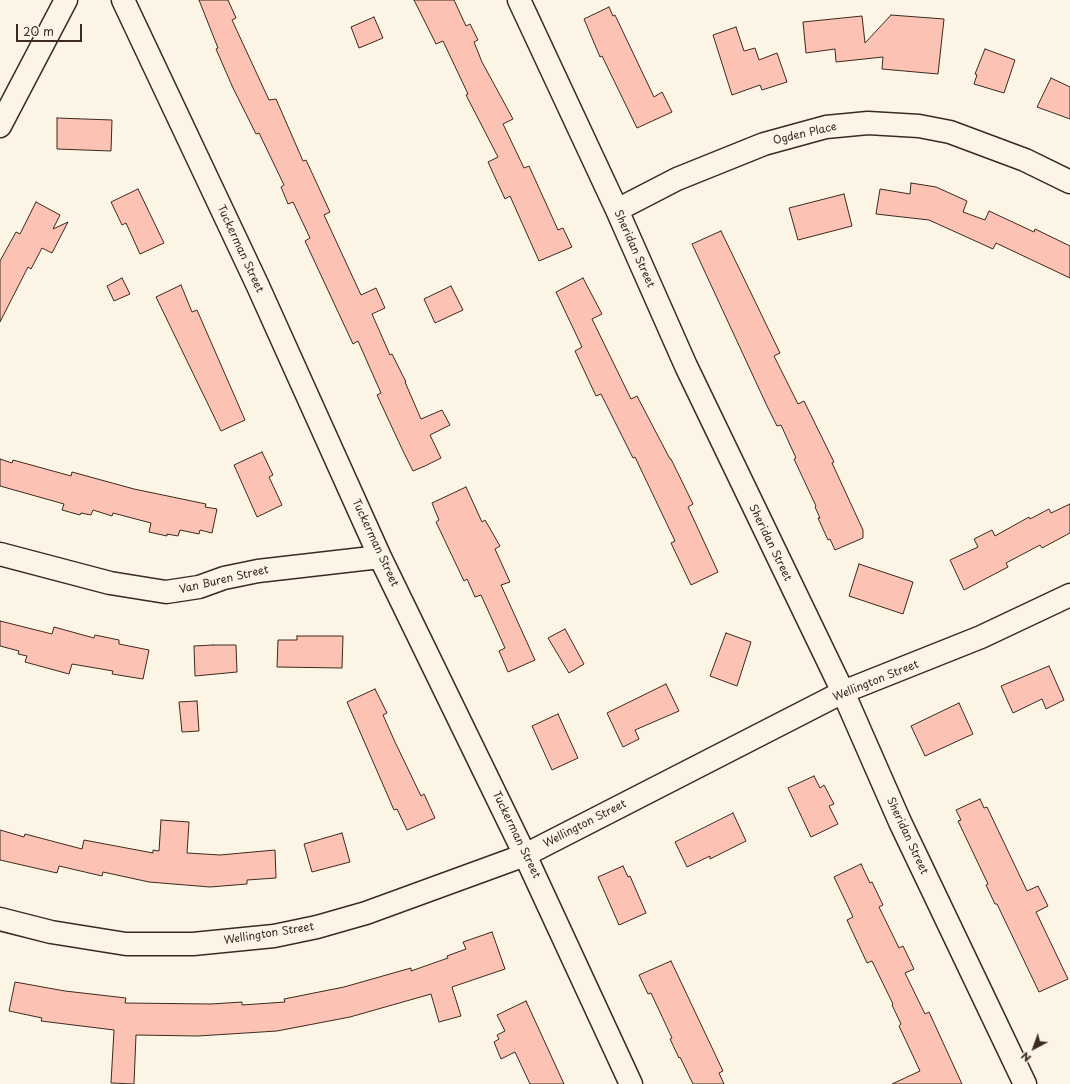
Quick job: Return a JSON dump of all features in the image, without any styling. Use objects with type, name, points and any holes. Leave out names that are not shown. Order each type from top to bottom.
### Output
[{"type":"street","points":[[0,126],[66,0]]},
{"type":"street","name":"Tuckerman Street","points":[[123,0],[257,284],[380,557],[525,854],[631,1084]]},
{"type":"street","name":"Sheridan Street","points":[[519,0],[617,210],[686,366],[843,692],[900,822],[1025,1084]]},
{"type":"street","name":"Ogden Place","points":[[617,210],[677,179],[764,144],[826,127],[868,123],[920,126],[950,132],[1025,160],[1070,182]]},
{"type":"street","name":"Van Buren Street","points":[[0,554],[110,583],[166,592],[199,588],[224,578],[258,571],[380,557]]},
{"type":"street","name":"Wellington Street","points":[[0,919],[51,932],[126,944],[193,944],[274,936],[317,927],[366,913],[525,854],[843,692],[981,637],[1070,595]]},
{"type":"building","points":[[199,0],[228,0],[236,18],[232,20],[269,100],[276,99],[303,161],[306,160],[330,212],[324,215],[361,295],[376,288],[385,308],[372,314],[390,355],[392,354],[406,382],[421,419],[442,410],[450,425],[430,435],[441,458],[413,471],[377,395],[381,393],[358,341],[353,344],[305,241],[310,238],[293,202],[288,204],[281,187],[284,185],[259,133],[256,134],[233,88],[216,49],[218,48]]},
{"type":"building","points":[[414,0],[454,0],[466,26],[470,24],[478,40],[474,42],[482,62],[513,119],[503,124],[524,168],[529,166],[558,230],[563,228],[572,247],[539,261],[510,196],[505,199],[488,162],[498,157],[466,95],[468,94],[443,41],[436,44]]},
{"type":"building","points":[[609,7],[613,16],[615,15],[654,97],[662,92],[672,112],[637,128],[602,56],[600,57],[584,19]]},
{"type":"building","points":[[891,15],[944,19],[938,74],[882,69],[883,57],[836,62],[835,49],[806,53],[803,22],[862,16],[865,43]]},
{"type":"building","points":[[374,17],[383,38],[359,48],[351,27]]},
{"type":"building","points":[[736,27],[744,51],[755,48],[759,60],[777,53],[787,82],[762,90],[760,85],[732,95],[713,35]]},
{"type":"building","points":[[985,49],[1015,60],[1004,93],[974,84],[977,75],[975,74]]},
{"type":"building","points":[[1051,78],[1070,87],[1070,119],[1037,107]]},
{"type":"building","points":[[57,118],[112,120],[111,151],[57,149]]},
{"type":"building","points":[[911,183],[936,187],[967,201],[963,212],[985,220],[989,211],[1034,232],[1035,229],[1070,246],[1070,278],[996,243],[993,249],[929,220],[876,214],[880,189],[910,194]]},
{"type":"building","points":[[138,189],[164,243],[140,254],[126,223],[122,225],[111,202]]},
{"type":"building","points":[[844,194],[852,226],[798,240],[789,208]]},
{"type":"building","points":[[36,202],[60,215],[53,229],[68,222],[52,253],[42,248],[31,269],[28,267],[0,322],[0,261],[16,232],[20,234]]},
{"type":"building","points":[[721,231],[780,353],[774,356],[798,404],[804,401],[834,462],[832,463],[863,530],[863,538],[835,550],[830,539],[828,540],[818,518],[820,518],[815,507],[816,506],[794,459],[796,458],[781,425],[777,426],[767,406],[692,244]]},
{"type":"building","points":[[122,278],[130,294],[114,301],[107,286]]},
{"type":"building","points":[[583,278],[602,314],[592,319],[631,399],[637,396],[671,459],[693,504],[688,507],[718,572],[691,585],[671,543],[675,541],[635,457],[633,458],[601,394],[596,396],[575,351],[582,347],[556,292]]},
{"type":"building","points":[[181,285],[192,312],[197,310],[245,420],[221,431],[156,297]]},
{"type":"building","points":[[451,286],[463,310],[435,323],[424,299]]},
{"type":"building","points":[[262,452],[273,475],[269,477],[282,505],[257,517],[234,465]]},
{"type":"building","points":[[0,459],[12,463],[13,460],[71,476],[72,472],[134,489],[206,504],[205,507],[217,509],[212,533],[200,530],[199,534],[180,530],[178,536],[167,534],[167,536],[149,532],[151,523],[113,513],[112,516],[93,510],[91,515],[81,513],[80,515],[62,510],[64,504],[0,486]]},
{"type":"building","points":[[466,487],[482,522],[485,520],[500,546],[495,549],[510,582],[501,585],[535,660],[508,672],[499,651],[505,648],[481,595],[475,597],[467,579],[464,581],[436,522],[439,520],[432,503]]},
{"type":"building","points":[[1070,504],[1070,533],[1042,548],[1040,545],[1006,563],[1008,567],[964,590],[950,560],[978,547],[974,539],[992,530],[995,536],[1029,517],[1030,519],[1049,509],[1051,513]]},
{"type":"building","points":[[859,564],[913,582],[903,614],[849,596]]},
{"type":"building","points":[[0,621],[52,634],[54,627],[94,638],[95,635],[119,640],[119,644],[149,650],[143,679],[112,674],[113,671],[72,664],[69,674],[25,662],[27,656],[18,654],[19,651],[0,646]]},
{"type":"building","points":[[565,629],[584,664],[569,673],[548,638]]},
{"type":"building","points":[[726,633],[751,642],[737,686],[710,676]]},
{"type":"building","points":[[297,636],[343,636],[342,668],[277,667],[278,640],[297,640]]},
{"type":"building","points":[[236,645],[237,672],[195,676],[194,646]]},
{"type":"building","points":[[1049,666],[1064,700],[1046,709],[1042,699],[1013,713],[1001,686]]},
{"type":"building","points":[[666,684],[679,711],[635,730],[639,739],[623,747],[607,713]]},
{"type":"building","points":[[375,689],[387,713],[383,715],[395,742],[421,796],[424,794],[435,818],[407,830],[397,809],[394,810],[347,702]]},
{"type":"building","points":[[197,701],[199,731],[182,732],[179,702]]},
{"type":"building","points":[[959,703],[973,734],[925,756],[911,726]]},
{"type":"building","points":[[558,714],[578,758],[552,770],[532,726]]},
{"type":"building","points":[[814,776],[820,788],[824,785],[834,804],[829,806],[838,824],[811,837],[788,788]]},
{"type":"building","points":[[980,799],[984,808],[987,807],[1027,891],[1038,886],[1048,906],[1036,912],[1068,979],[1039,992],[997,904],[995,904],[986,885],[988,884],[958,821],[961,820],[956,810]]},
{"type":"building","points":[[733,813],[746,841],[710,859],[710,856],[687,867],[675,842]]},
{"type":"building","points":[[161,820],[189,822],[187,853],[220,855],[275,850],[276,878],[247,880],[247,884],[210,887],[149,882],[103,872],[102,876],[59,866],[57,873],[0,860],[0,830],[24,837],[25,834],[82,849],[84,840],[153,853],[153,850],[159,851]]},
{"type":"building","points":[[342,833],[350,862],[312,872],[304,844]]},
{"type":"building","points":[[861,864],[883,905],[879,907],[899,948],[903,946],[914,969],[905,973],[925,1014],[929,1012],[962,1084],[892,1084],[920,1071],[899,1026],[901,1024],[892,1005],[893,1004],[872,961],[867,963],[847,920],[853,917],[834,877]]},
{"type":"building","points":[[623,866],[628,877],[630,876],[646,913],[619,925],[598,877]]},
{"type":"building","points":[[492,932],[505,969],[452,987],[461,1016],[439,1022],[431,994],[350,1017],[277,1031],[198,1036],[136,1035],[134,1084],[111,1083],[114,1030],[41,1021],[42,1018],[9,1011],[15,982],[65,991],[126,998],[125,1003],[211,1004],[242,1002],[242,1005],[285,1002],[284,999],[344,987],[411,968],[411,971],[448,958],[447,956],[466,949],[463,942]]},
{"type":"building","points":[[671,961],[723,1071],[719,1073],[724,1084],[693,1084],[670,1039],[672,1038],[651,993],[648,994],[639,975]]},
{"type":"building","points":[[526,1001],[564,1084],[530,1084],[515,1052],[501,1059],[494,1042],[499,1039],[497,1035],[505,1031],[497,1015]]}]
